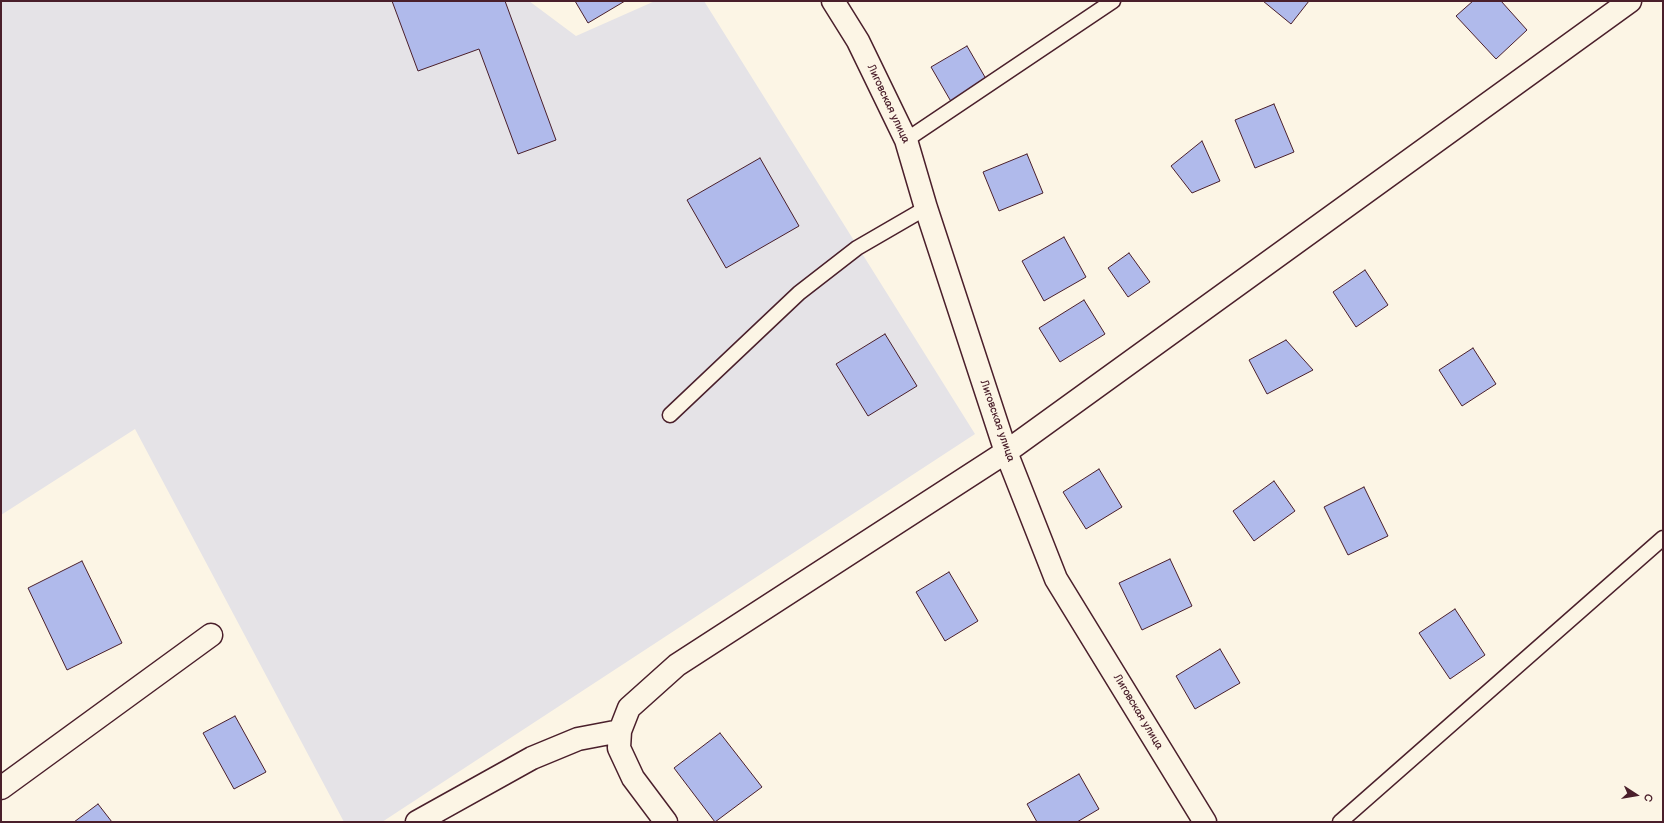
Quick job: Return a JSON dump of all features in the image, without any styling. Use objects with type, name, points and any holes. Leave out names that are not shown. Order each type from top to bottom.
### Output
[{"type":"street","name":"Лиговская улица","points":[[833,1],[858,41],[906,140],[926,208],[1006,452],[1056,579],[1205,822]]},
{"type":"street","points":[[666,822],[633,778],[619,748],[620,731],[629,708],[677,665],[1006,452],[1630,1]]},
{"type":"street","points":[[1,788],[210,635]]},
{"type":"street","points":[[416,822],[532,758],[578,740],[620,731]]},
{"type":"lane","points":[[906,140],[1113,1]]},
{"type":"lane","points":[[670,415],[799,293],[857,248],[926,208]]},
{"type":"lane","points":[[1340,822],[1663,538]]},
{"type":"shaded area","points":[[1,1],[529,1],[576,36],[655,1],[704,1],[975,434],[382,822],[344,822],[135,429],[1,515]]},
{"type":"building","points":[[392,1],[505,1],[556,140],[518,154],[479,49],[418,71]]},
{"type":"building","points":[[575,1],[625,1],[588,23]]},
{"type":"building","points":[[1263,1],[1309,1],[1291,24]]},
{"type":"building","points":[[1473,1],[1501,1],[1527,30],[1496,59],[1456,16]]},
{"type":"building","points":[[967,46],[989,84],[953,105],[931,67]]},
{"type":"building","points":[[1274,104],[1294,152],[1255,168],[1235,120]]},
{"type":"building","points":[[1202,141],[1220,181],[1192,193],[1171,166]]},
{"type":"building","points":[[1027,154],[1043,193],[999,211],[983,172]]},
{"type":"building","points":[[760,158],[799,226],[726,268],[687,200]]},
{"type":"building","points":[[1064,237],[1086,277],[1044,301],[1022,261]]},
{"type":"building","points":[[1129,253],[1150,282],[1128,297],[1108,268]]},
{"type":"building","points":[[1365,270],[1388,305],[1356,327],[1333,292]]},
{"type":"building","points":[[1084,300],[1105,334],[1060,362],[1039,328]]},
{"type":"building","points":[[885,334],[917,386],[868,416],[836,364]]},
{"type":"building","points":[[1286,340],[1313,370],[1267,394],[1249,360]]},
{"type":"building","points":[[1473,348],[1496,384],[1462,406],[1439,370]]},
{"type":"building","points":[[1099,469],[1122,507],[1086,529],[1063,492]]},
{"type":"building","points":[[1274,481],[1295,511],[1254,541],[1233,511]]},
{"type":"building","points":[[1364,487],[1388,536],[1348,555],[1324,507]]},
{"type":"building","points":[[1170,559],[1192,606],[1142,630],[1119,583]]},
{"type":"building","points":[[82,561],[122,643],[67,670],[28,588]]},
{"type":"building","points":[[949,572],[978,621],[945,641],[916,592]]},
{"type":"building","points":[[1455,609],[1485,655],[1450,679],[1419,633]]},
{"type":"building","points":[[1220,649],[1240,683],[1195,709],[1176,676]]},
{"type":"building","points":[[235,716],[266,772],[234,789],[203,733]]},
{"type":"building","points":[[720,733],[762,787],[715,822],[674,768]]},
{"type":"building","points":[[1079,774],[1099,809],[1077,822],[1037,822],[1027,804]]},
{"type":"building","points":[[98,804],[112,822],[74,822]]}]
